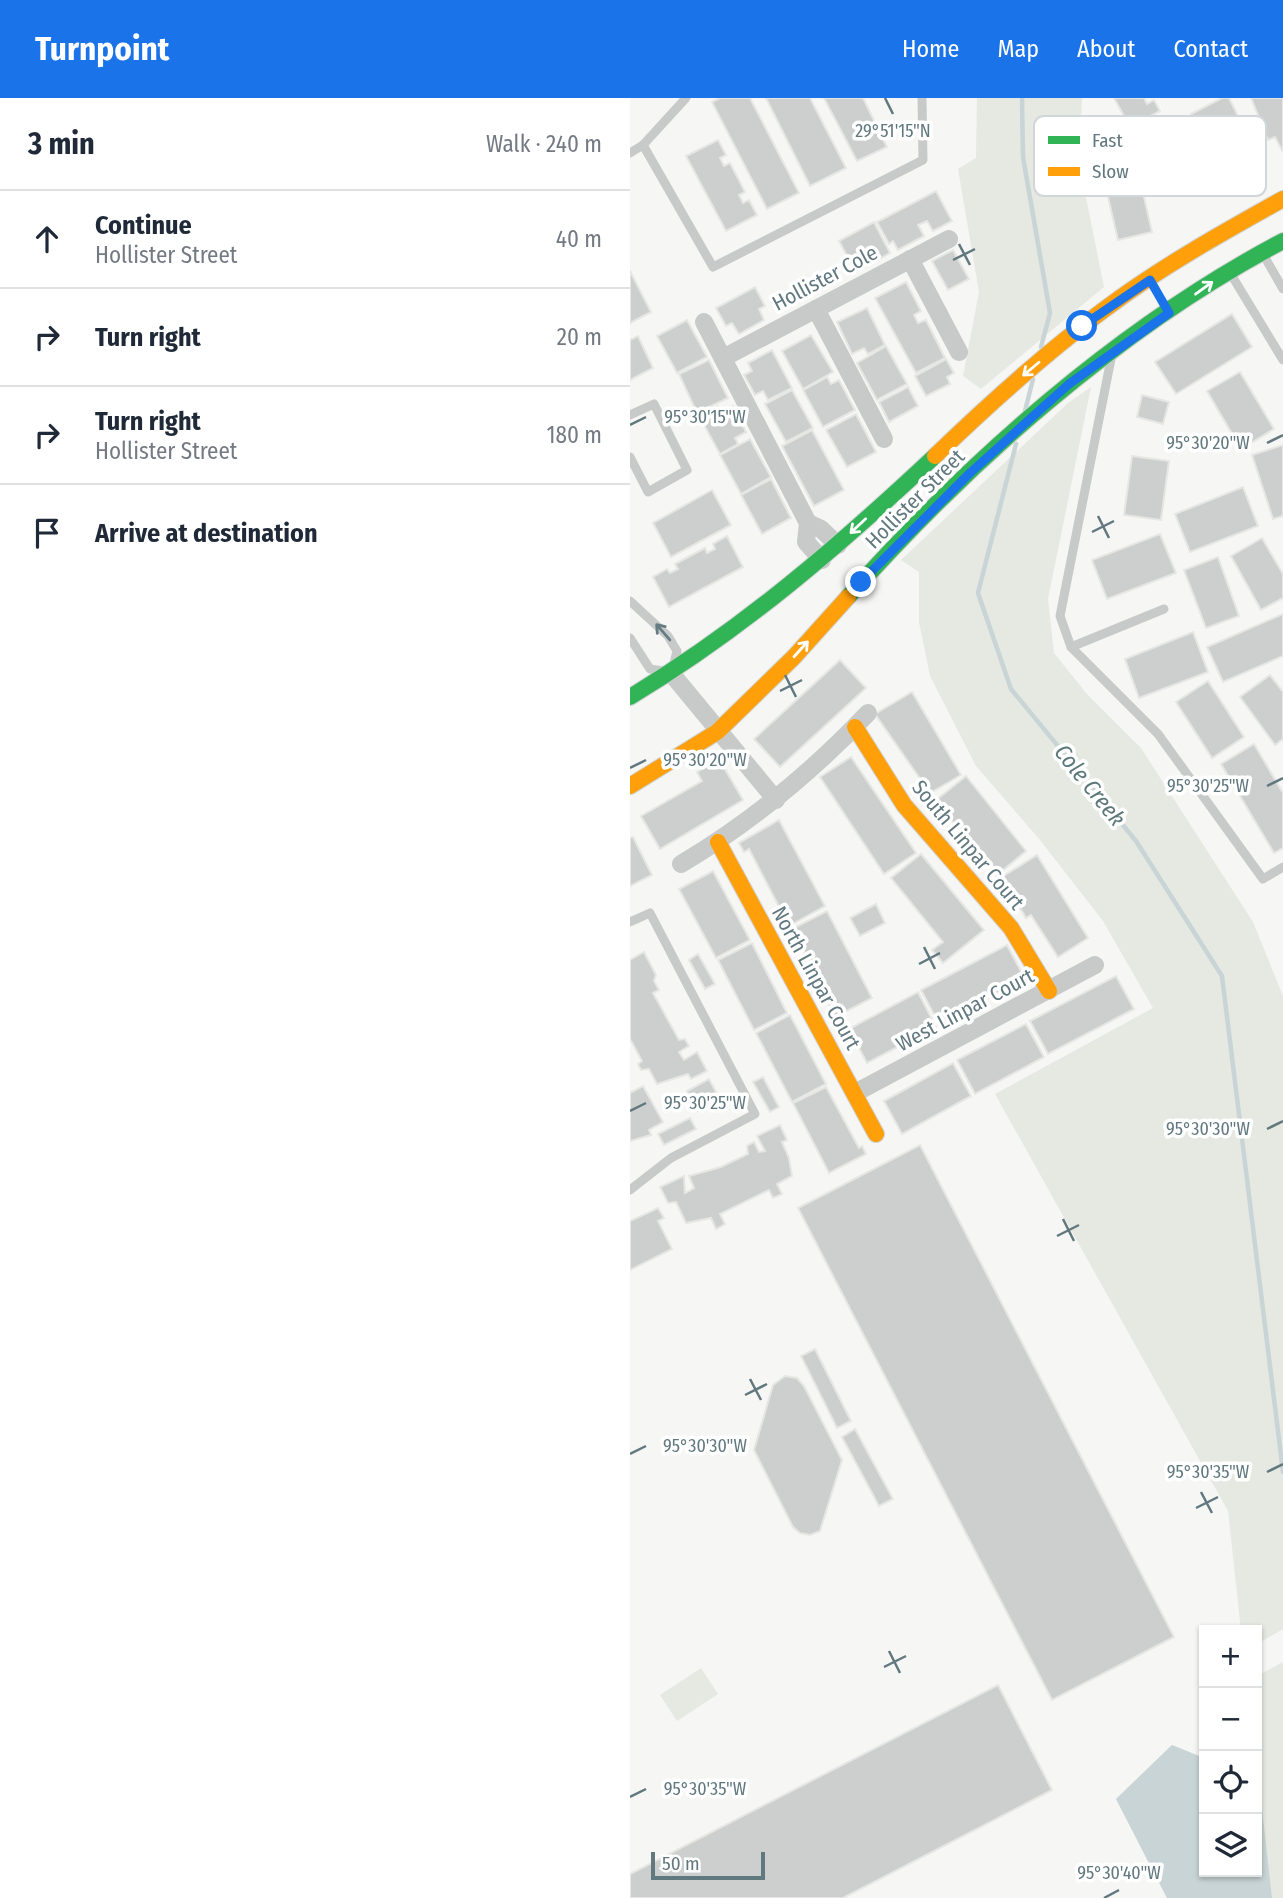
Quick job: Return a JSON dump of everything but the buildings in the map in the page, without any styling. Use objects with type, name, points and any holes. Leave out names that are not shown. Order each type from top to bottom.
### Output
[{"type":"main road","name":"Hollister Street","points":[[630,697],[671,673],[762,608],[822,559],[979,412],[1082,326],[1212,237],[1283,200]]},
{"type":"main road","name":"Hollister Street","points":[[630,786],[717,732],[794,657],[861,582],[970,473],[1069,384],[1228,270],[1283,241]]},
{"type":"main road","points":[[1150,280],[1169,313]]},
{"type":"main road","name":"South Linpar Court","points":[[855,727],[904,805],[1011,929],[1049,991]]},
{"type":"main road","name":"North Linpar Court","points":[[718,842],[876,1134]]},
{"type":"street","name":"Hollister Cole","points":[[723,358],[949,239]]},
{"type":"street","points":[[910,259],[958,352]]},
{"type":"street","points":[[816,309],[884,439]]},
{"type":"street","points":[[704,322],[808,523],[806,542],[822,559]]},
{"type":"street","points":[[808,523],[821,529],[838,545]]},
{"type":"street","points":[[671,673],[717,732],[776,800]]},
{"type":"street","points":[[681,864],[718,842],[776,800],[868,713]]},
{"type":"street","name":"West Linpar Court","points":[[855,1093],[1095,965]]},
{"type":"lane","points":[[630,153],[643,145],[686,98]]},
{"type":"lane","points":[[643,145],[713,267],[923,160],[922,98]]},
{"type":"lane","points":[[1262,252],[1283,289]]},
{"type":"lane","points":[[1228,270],[1283,360]]},
{"type":"lane","points":[[1112,354],[1060,616],[1071,647],[1158,734],[1263,879],[1283,867]]},
{"type":"lane","points":[[630,415],[654,404],[687,470],[648,492],[630,457]]},
{"type":"lane","points":[[630,601],[668,636],[677,651],[671,673],[650,669],[630,638]]},
{"type":"lane","points":[[1071,647],[1164,609]]},
{"type":"lane","points":[[630,922],[650,913],[755,1114],[671,1158],[630,1190]]},
{"type":"shaded area","points":[[977,98],[1082,98],[1081,116],[1034,116],[1034,196],[1086,196],[1104,287],[981,389],[963,376],[979,292],[958,169],[976,158]]},
{"type":"shaded area","points":[[1091,387],[1048,599],[1054,653],[1087,694],[1141,748],[1253,922],[1283,996],[1283,1629],[1262,1641],[1262,1625],[1240,1625],[1228,1511],[995,1094],[1153,1008],[1103,921],[1040,840],[976,766],[930,676],[919,622],[919,572],[901,560],[1068,403]]},
{"type":"shaded area","points":[[1283,1662],[1283,1898],[1167,1898],[1116,1799],[1172,1745],[1199,1756],[1199,1877],[1262,1877],[1262,1673]]},
{"type":"shaded area","points":[[701,1668],[718,1694],[677,1721],[660,1695]]},
{"type":"shaded area","points":[[1172,1745],[1199,1756],[1199,1877],[1262,1877],[1262,1809],[1272,1898],[1167,1898],[1116,1799]]},
{"type":"waterway","name":"Cole Creek","points":[[1022,98],[1023,157],[1050,313],[1041,347]]},
{"type":"waterway","name":"Cole Creek","points":[[1025,411],[1033,379]]},
{"type":"waterway","name":"Cole Creek","points":[[1016,444],[978,593],[1011,689],[1136,841],[1222,976],[1283,1472]]},
{"type":"traffic: fast","points":[[848,597],[945,496],[1050,400],[1163,314],[1223,275],[1283,241]]},
{"type":"traffic: fast","points":[[630,697],[712,643],[789,585],[935,456]]},
{"type":"traffic: slow","points":[[935,456],[1018,380],[1105,309],[1170,265],[1283,199]]},
{"type":"traffic: slow","points":[[630,786],[717,732],[794,657],[848,597]]},
{"type":"traffic: slow","points":[[855,727],[904,805],[1011,928],[1049,991]]},
{"type":"traffic: slow","points":[[718,842],[876,1134]]},
{"type":"route","points":[[861,582],[970,473],[1069,384],[1169,313],[1150,280],[1082,326]]}]
